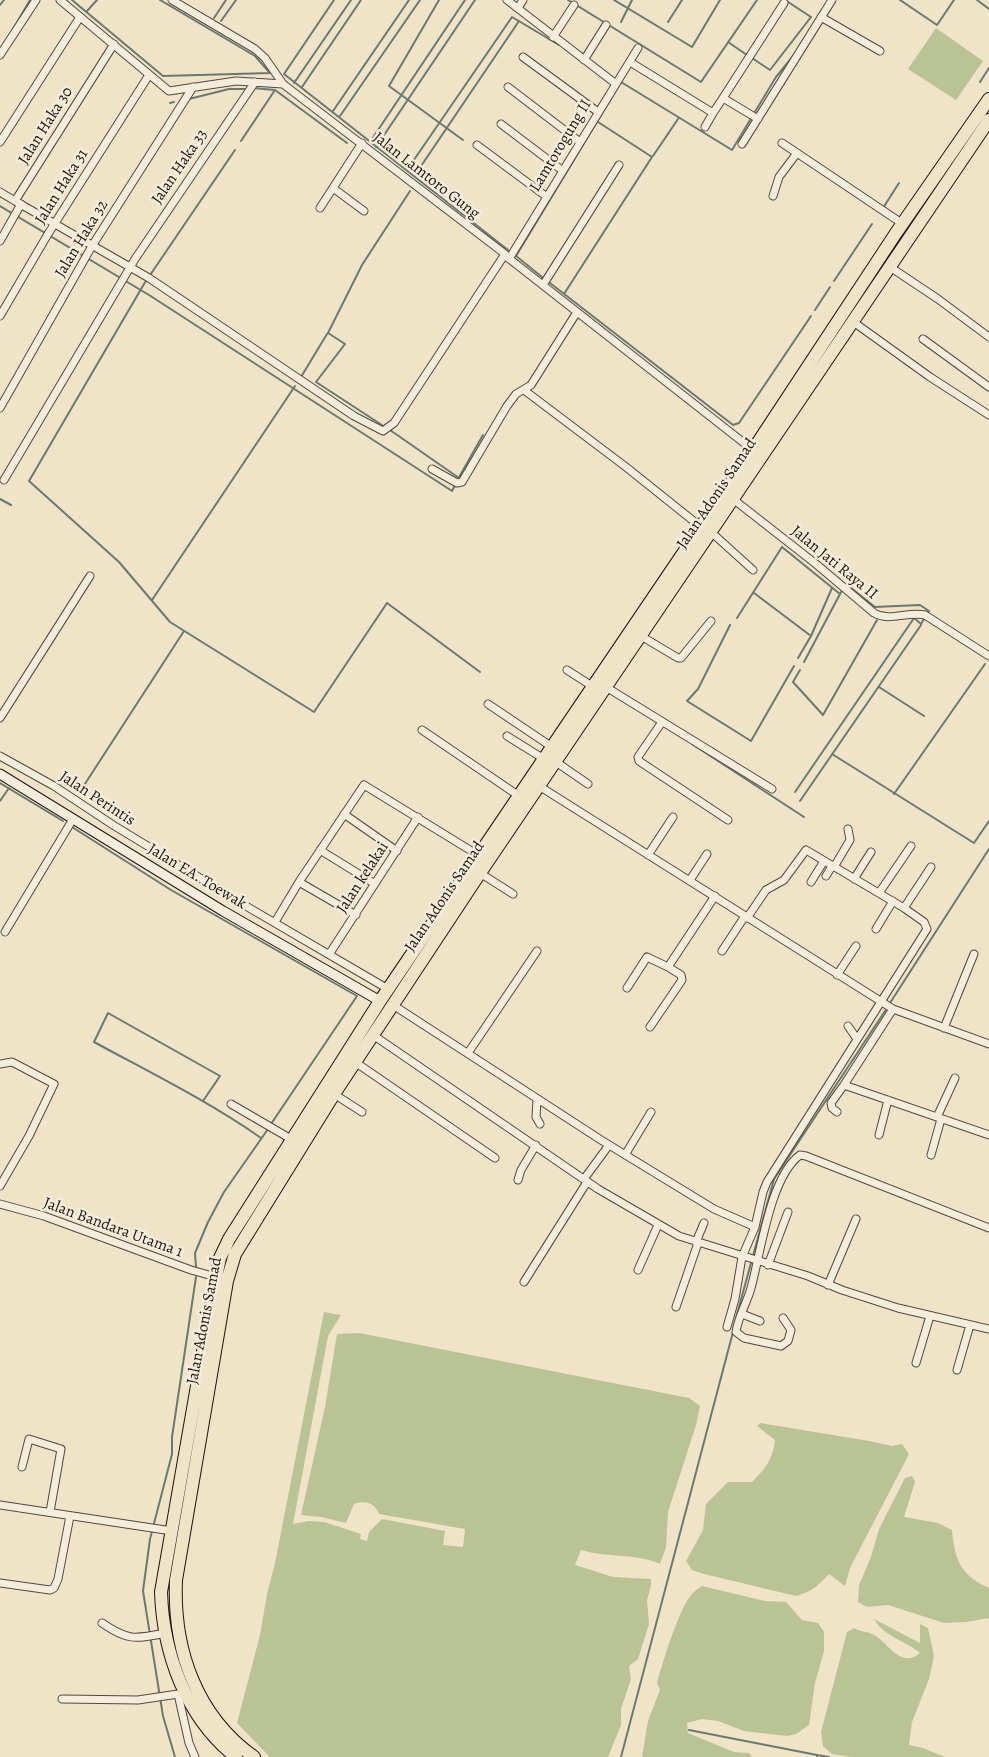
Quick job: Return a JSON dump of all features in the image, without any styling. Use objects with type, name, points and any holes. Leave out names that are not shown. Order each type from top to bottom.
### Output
[{"type":"highway","points":[[236,1757],[205,1726],[182,1693],[165,1633],[161,1592],[172,1531],[182,1514],[220,1258],[229,1239],[291,1138],[339,1075],[380,1001],[475,853],[515,794],[550,761],[548,743],[706,529],[753,450],[903,224],[965,145],[989,99]]},
{"type":"highway","name":"Jalan Adonis Samad","points":[[254,1757],[215,1721],[196,1690],[186,1665],[177,1619],[175,1594],[182,1514],[232,1261],[239,1246],[334,1094],[339,1075],[355,1062],[539,786],[550,761],[641,636],[706,529],[733,499],[890,267],[965,145],[989,120]]},
{"type":"street","points":[[0,55],[36,0]]},
{"type":"street","points":[[60,0],[169,91],[236,81],[283,84]]},
{"type":"street","points":[[172,0],[255,49],[265,58],[283,84]]},
{"type":"street","points":[[186,8],[192,0]]},
{"type":"street","points":[[507,0],[616,84]]},
{"type":"street","points":[[518,8],[523,0]]},
{"type":"street","points":[[742,144],[754,117],[832,0]]},
{"type":"street","points":[[705,127],[784,3]]},
{"type":"street","points":[[553,37],[574,5]]},
{"type":"street","points":[[0,142],[80,17]]},
{"type":"street","points":[[821,17],[880,51]]},
{"type":"street","points":[[584,60],[606,25]]},
{"type":"street","name":"Jalan Haka 30","points":[[0,241],[18,203],[114,44]]},
{"type":"street","name":"Lamtorogung II","points":[[130,267],[180,298],[354,416],[383,431],[394,423],[547,197],[638,48]]},
{"type":"street","points":[[524,57],[598,112]]},
{"type":"street","points":[[630,62],[713,113]]},
{"type":"street","name":"Jalan Haka 31","points":[[0,316],[54,223],[149,75]]},
{"type":"street","name":"Jalan Haka 33","points":[[4,480],[130,267],[255,82]]},
{"type":"street","name":"Jalan Lamtoro Gung","points":[[283,84],[362,143],[753,450]]},
{"type":"street","name":"Jalan Haka 32","points":[[0,408],[193,87]]},
{"type":"street","points":[[508,87],[580,142]]},
{"type":"street","points":[[723,98],[754,117]]},
{"type":"street","points":[[501,124],[563,171]]},
{"type":"street","points":[[320,208],[362,143]]},
{"type":"street","points":[[782,143],[903,224]]},
{"type":"street","points":[[477,145],[547,197]]},
{"type":"street","points":[[772,196],[779,177],[797,153]]},
{"type":"street","points":[[543,285],[619,165]]},
{"type":"street","points":[[333,188],[364,212]]},
{"type":"street","points":[[0,192],[130,267]]},
{"type":"street","points":[[890,267],[989,337]]},
{"type":"street","points":[[432,469],[460,483],[507,406],[517,393],[524,390],[538,374],[577,312]]},
{"type":"street","points":[[852,321],[930,377],[989,415]]},
{"type":"street","points":[[923,339],[989,387]]},
{"type":"street","points":[[524,390],[706,529],[753,570]]},
{"type":"street","name":"Jalan Jati Raya II","points":[[733,499],[874,613],[882,617],[918,613],[925,615],[989,656]]},
{"type":"street","points":[[0,718],[90,576]]},
{"type":"street","points":[[641,636],[681,658],[711,621]]},
{"type":"street","points":[[569,671],[592,686]]},
{"type":"street","points":[[606,687],[772,789]]},
{"type":"street","points":[[488,704],[548,743]]},
{"type":"street","points":[[662,722],[638,757],[639,761],[728,820]]},
{"type":"street","points":[[422,730],[515,794]]},
{"type":"street","points":[[507,736],[588,784]]},
{"type":"street","name":"Jalan Perintis","points":[[0,756],[54,786],[113,825],[388,989]]},
{"type":"street","name":"Jalan EA. Toewak","points":[[0,774],[223,911],[380,1001]]},
{"type":"street","points":[[275,922],[364,785],[475,853]]},
{"type":"street","points":[[539,786],[887,1005],[989,1044]]},
{"type":"street","points":[[344,814],[397,852]]},
{"type":"street","name":"Jalan kelakai","points":[[330,953],[418,817]]},
{"type":"street","points":[[648,855],[673,817]]},
{"type":"street","points":[[5,932],[73,819]]},
{"type":"street","points":[[826,876],[850,840],[848,829]]},
{"type":"street","points":[[879,893],[911,846]]},
{"type":"street","points":[[320,850],[375,884]]},
{"type":"street","points":[[722,951],[766,890],[784,880],[804,851],[808,851],[922,920],[927,929],[844,1085],[831,1103],[832,1108],[837,1112]]},
{"type":"street","points":[[854,879],[872,852]]},
{"type":"street","points":[[690,880],[707,854]]},
{"type":"street","points":[[811,882],[824,861]]},
{"type":"street","points":[[904,908],[931,867]]},
{"type":"street","points":[[480,873],[513,894]]},
{"type":"street","points":[[299,882],[356,915]]},
{"type":"street","points":[[668,967],[715,897]]},
{"type":"street","points":[[876,929],[893,901]]},
{"type":"street","points":[[837,975],[856,946]]},
{"type":"street","points":[[468,1053],[537,951]]},
{"type":"street","points":[[944,1028],[975,954]]},
{"type":"street","points":[[627,988],[646,958],[649,957],[681,975],[682,980],[650,1027]]},
{"type":"street","points":[[393,1005],[625,1155],[714,1209],[755,1227]]},
{"type":"street","points":[[783,1318],[791,1330],[788,1341],[781,1346],[739,1335],[736,1332],[742,1314],[755,1227],[763,1191],[857,1039],[887,1005]]},
{"type":"street","points":[[848,1026],[857,1039]]},
{"type":"street","points":[[373,1035],[586,1180],[658,1225],[697,1243],[808,1276],[863,1298],[989,1329]]},
{"type":"street","points":[[0,1064],[12,1062],[54,1084],[29,1136],[0,1186]]},
{"type":"street","points":[[355,1062],[495,1158]]},
{"type":"street","points":[[931,1155],[939,1118],[955,1078]]},
{"type":"street","points":[[844,1085],[989,1135]]},
{"type":"street","points":[[334,1094],[362,1112]]},
{"type":"street","points":[[537,1099],[536,1118],[540,1124]]},
{"type":"street","points":[[879,1135],[888,1100]]},
{"type":"street","points":[[231,1104],[291,1138]]},
{"type":"street","points":[[625,1155],[651,1112]]},
{"type":"street","points":[[518,1180],[521,1170],[536,1145]]},
{"type":"street","points":[[524,1282],[609,1145]]},
{"type":"street","points":[[726,1327],[735,1299],[771,1212],[781,1179],[796,1158],[803,1155],[989,1228]]},
{"type":"street","name":"Jalan Bandara Utama 1","points":[[0,1204],[44,1216],[216,1277]]},
{"type":"street","points":[[768,1265],[787,1216],[771,1212]]},
{"type":"street","points":[[828,1285],[856,1219]]},
{"type":"street","points":[[676,1307],[704,1223]]},
{"type":"street","points":[[638,1270],[658,1225]]},
{"type":"street","points":[[742,1314],[760,1321]]},
{"type":"street","points":[[916,1364],[930,1316]]},
{"type":"street","points":[[957,1370],[970,1325]]},
{"type":"street","points":[[22,1467],[29,1439],[57,1446],[62,1451],[50,1512]]},
{"type":"street","points":[[0,1505],[172,1531]]},
{"type":"street","points":[[0,1583],[54,1588],[58,1579],[70,1516]]},
{"type":"street","points":[[102,1623],[122,1636],[140,1637],[165,1633]]},
{"type":"street","points":[[62,1699],[130,1700],[182,1693],[189,1743],[195,1757]]},
{"type":"green space","points":[[936,28],[983,61],[956,100],[908,69]]},
{"type":"green space","points":[[324,1312],[341,1315],[328,1336],[293,1524],[309,1521],[324,1522],[361,1534],[360,1539],[367,1541],[369,1532],[382,1519],[445,1531],[443,1545],[463,1547],[465,1529],[379,1514],[375,1507],[362,1502],[354,1504],[346,1523],[301,1515],[325,1407],[337,1334],[359,1333],[689,1398],[700,1406],[668,1512],[666,1547],[660,1564],[641,1558],[581,1550],[575,1565],[613,1577],[651,1579],[647,1600],[649,1624],[638,1659],[629,1666],[631,1679],[621,1709],[621,1725],[608,1757],[270,1757],[237,1723],[260,1635]]},
{"type":"green space","points":[[760,1423],[892,1446],[902,1444],[909,1454],[850,1568],[845,1586],[829,1574],[814,1588],[796,1596],[704,1574],[692,1570],[686,1561],[703,1530],[706,1504],[728,1482],[752,1482],[768,1463],[773,1453],[775,1440],[757,1426]]},
{"type":"green space","points":[[912,1476],[915,1482],[904,1517],[938,1523],[952,1530],[957,1558],[965,1572],[989,1588],[989,1618],[944,1623],[888,1605],[867,1607],[858,1602],[859,1585],[871,1557],[879,1529],[905,1478]]},
{"type":"green space","points":[[702,1586],[765,1601],[786,1602],[802,1620],[818,1623],[824,1632],[824,1651],[815,1683],[809,1725],[796,1734],[787,1736],[744,1731],[718,1721],[702,1719],[687,1723],[688,1733],[734,1752],[749,1753],[752,1757],[642,1757],[648,1721],[660,1690],[657,1683],[671,1637],[686,1603]]},
{"type":"green space","points":[[874,1619],[920,1643],[920,1624],[928,1628],[934,1656],[929,1679],[912,1722],[909,1745],[945,1757],[852,1757],[832,1754],[823,1746],[821,1732],[847,1632],[854,1628],[872,1634],[894,1652],[906,1658],[920,1653],[883,1630]]},
{"type":"waterway","points":[[0,5],[4,0]]},
{"type":"waterway","points":[[12,31],[30,0]]},
{"type":"waterway","points":[[72,0],[163,76],[270,73],[255,56],[160,0]]},
{"type":"waterway","points":[[87,11],[97,0]]},
{"type":"waterway","points":[[214,18],[226,0]]},
{"type":"waterway","points":[[221,21],[236,0]]},
{"type":"waterway","points":[[334,0],[284,74],[508,250]]},
{"type":"waterway","points":[[294,83],[351,0]]},
{"type":"waterway","points":[[302,87],[361,0]]},
{"type":"waterway","points":[[333,111],[409,0]]},
{"type":"waterway","points":[[340,116],[420,0]]},
{"type":"waterway","points":[[439,0],[389,86],[463,140]]},
{"type":"waterway","points":[[370,142],[465,0]]},
{"type":"waterway","points":[[376,147],[475,0]]},
{"type":"waterway","points":[[568,0],[701,82],[757,0]]},
{"type":"waterway","points":[[614,0],[692,47],[720,0]]},
{"type":"waterway","points":[[621,22],[632,0]]},
{"type":"waterway","points":[[668,22],[682,0]]},
{"type":"waterway","points":[[752,58],[770,70],[811,17],[785,0]]},
{"type":"waterway","points":[[900,0],[937,25],[954,0]]},
{"type":"waterway","points":[[977,0],[989,9]]},
{"type":"waterway","points":[[407,170],[512,17],[559,45]]},
{"type":"waterway","points":[[415,175],[519,21]]},
{"type":"waterway","points":[[728,42],[747,55]]},
{"type":"waterway","points":[[542,277],[516,256],[621,82],[732,150],[776,77],[794,55]]},
{"type":"waterway","points":[[980,82],[989,68]]},
{"type":"waterway","points":[[253,88],[275,90],[347,143]]},
{"type":"waterway","points":[[189,99],[229,89],[248,89]]},
{"type":"waterway","points":[[241,141],[275,90]]},
{"type":"waterway","points":[[170,103],[174,102]]},
{"type":"waterway","points":[[653,156],[678,119]]},
{"type":"waterway","points":[[564,294],[652,157],[598,122]]},
{"type":"waterway","points":[[235,150],[144,284],[29,481],[119,562],[170,622],[314,712],[387,603],[480,672]]},
{"type":"waterway","points":[[883,208],[899,183]]},
{"type":"waterway","points":[[385,427],[316,382],[345,344],[328,333],[362,265],[410,191]]},
{"type":"waterway","points":[[0,206],[149,295],[452,491],[454,487]]},
{"type":"waterway","points":[[834,281],[872,224]]},
{"type":"waterway","points":[[550,283],[733,425],[739,423],[811,316]]},
{"type":"waterway","points":[[815,310],[830,287]]},
{"type":"waterway","points":[[301,377],[327,334]]},
{"type":"waterway","points":[[152,600],[295,386]]},
{"type":"waterway","points":[[390,430],[459,478]]},
{"type":"waterway","points":[[458,479],[483,435]]},
{"type":"waterway","points":[[0,499],[11,505]]},
{"type":"waterway","points":[[737,618],[782,547],[840,594],[846,584],[875,607],[920,605],[929,611],[921,624],[914,618],[795,792]]},
{"type":"waterway","points":[[798,658],[811,636],[832,588]]},
{"type":"waterway","points":[[754,593],[811,636]]},
{"type":"waterway","points":[[804,662],[840,594]]},
{"type":"waterway","points":[[800,670],[793,682],[823,715],[877,620]]},
{"type":"waterway","points":[[730,625],[698,689],[687,701],[751,741],[794,666]]},
{"type":"waterway","points":[[800,801],[921,625]]},
{"type":"waterway","points":[[81,790],[184,631]]},
{"type":"waterway","points":[[894,794],[985,664]]},
{"type":"waterway","points":[[879,687],[924,716]]},
{"type":"waterway","points":[[692,744],[804,817]]},
{"type":"waterway","points":[[832,754],[974,843],[989,821]]},
{"type":"waterway","points":[[0,783],[63,821]]},
{"type":"waterway","points":[[0,801],[9,788]]},
{"type":"waterway","points":[[72,827],[171,890],[357,996],[271,1124]]},
{"type":"waterway","points":[[890,1003],[989,849]]},
{"type":"waterway","points":[[736,1318],[774,1179],[887,1008]]},
{"type":"waterway","points":[[203,1101],[220,1076],[108,1013],[94,1042],[200,1100],[261,1138]]},
{"type":"waterway","points":[[196,1267],[195,1253],[208,1222],[224,1192],[268,1129]]},
{"type":"waterway","points":[[175,1757],[163,1716],[143,1591],[150,1539],[172,1454],[172,1437],[196,1277]]},
{"type":"waterway","points":[[621,1757],[733,1332]]},
{"type":"waterway","points":[[689,1730],[817,1755]]},
{"type":"waterway","points":[[817,1757],[817,1755],[829,1757]]}]
